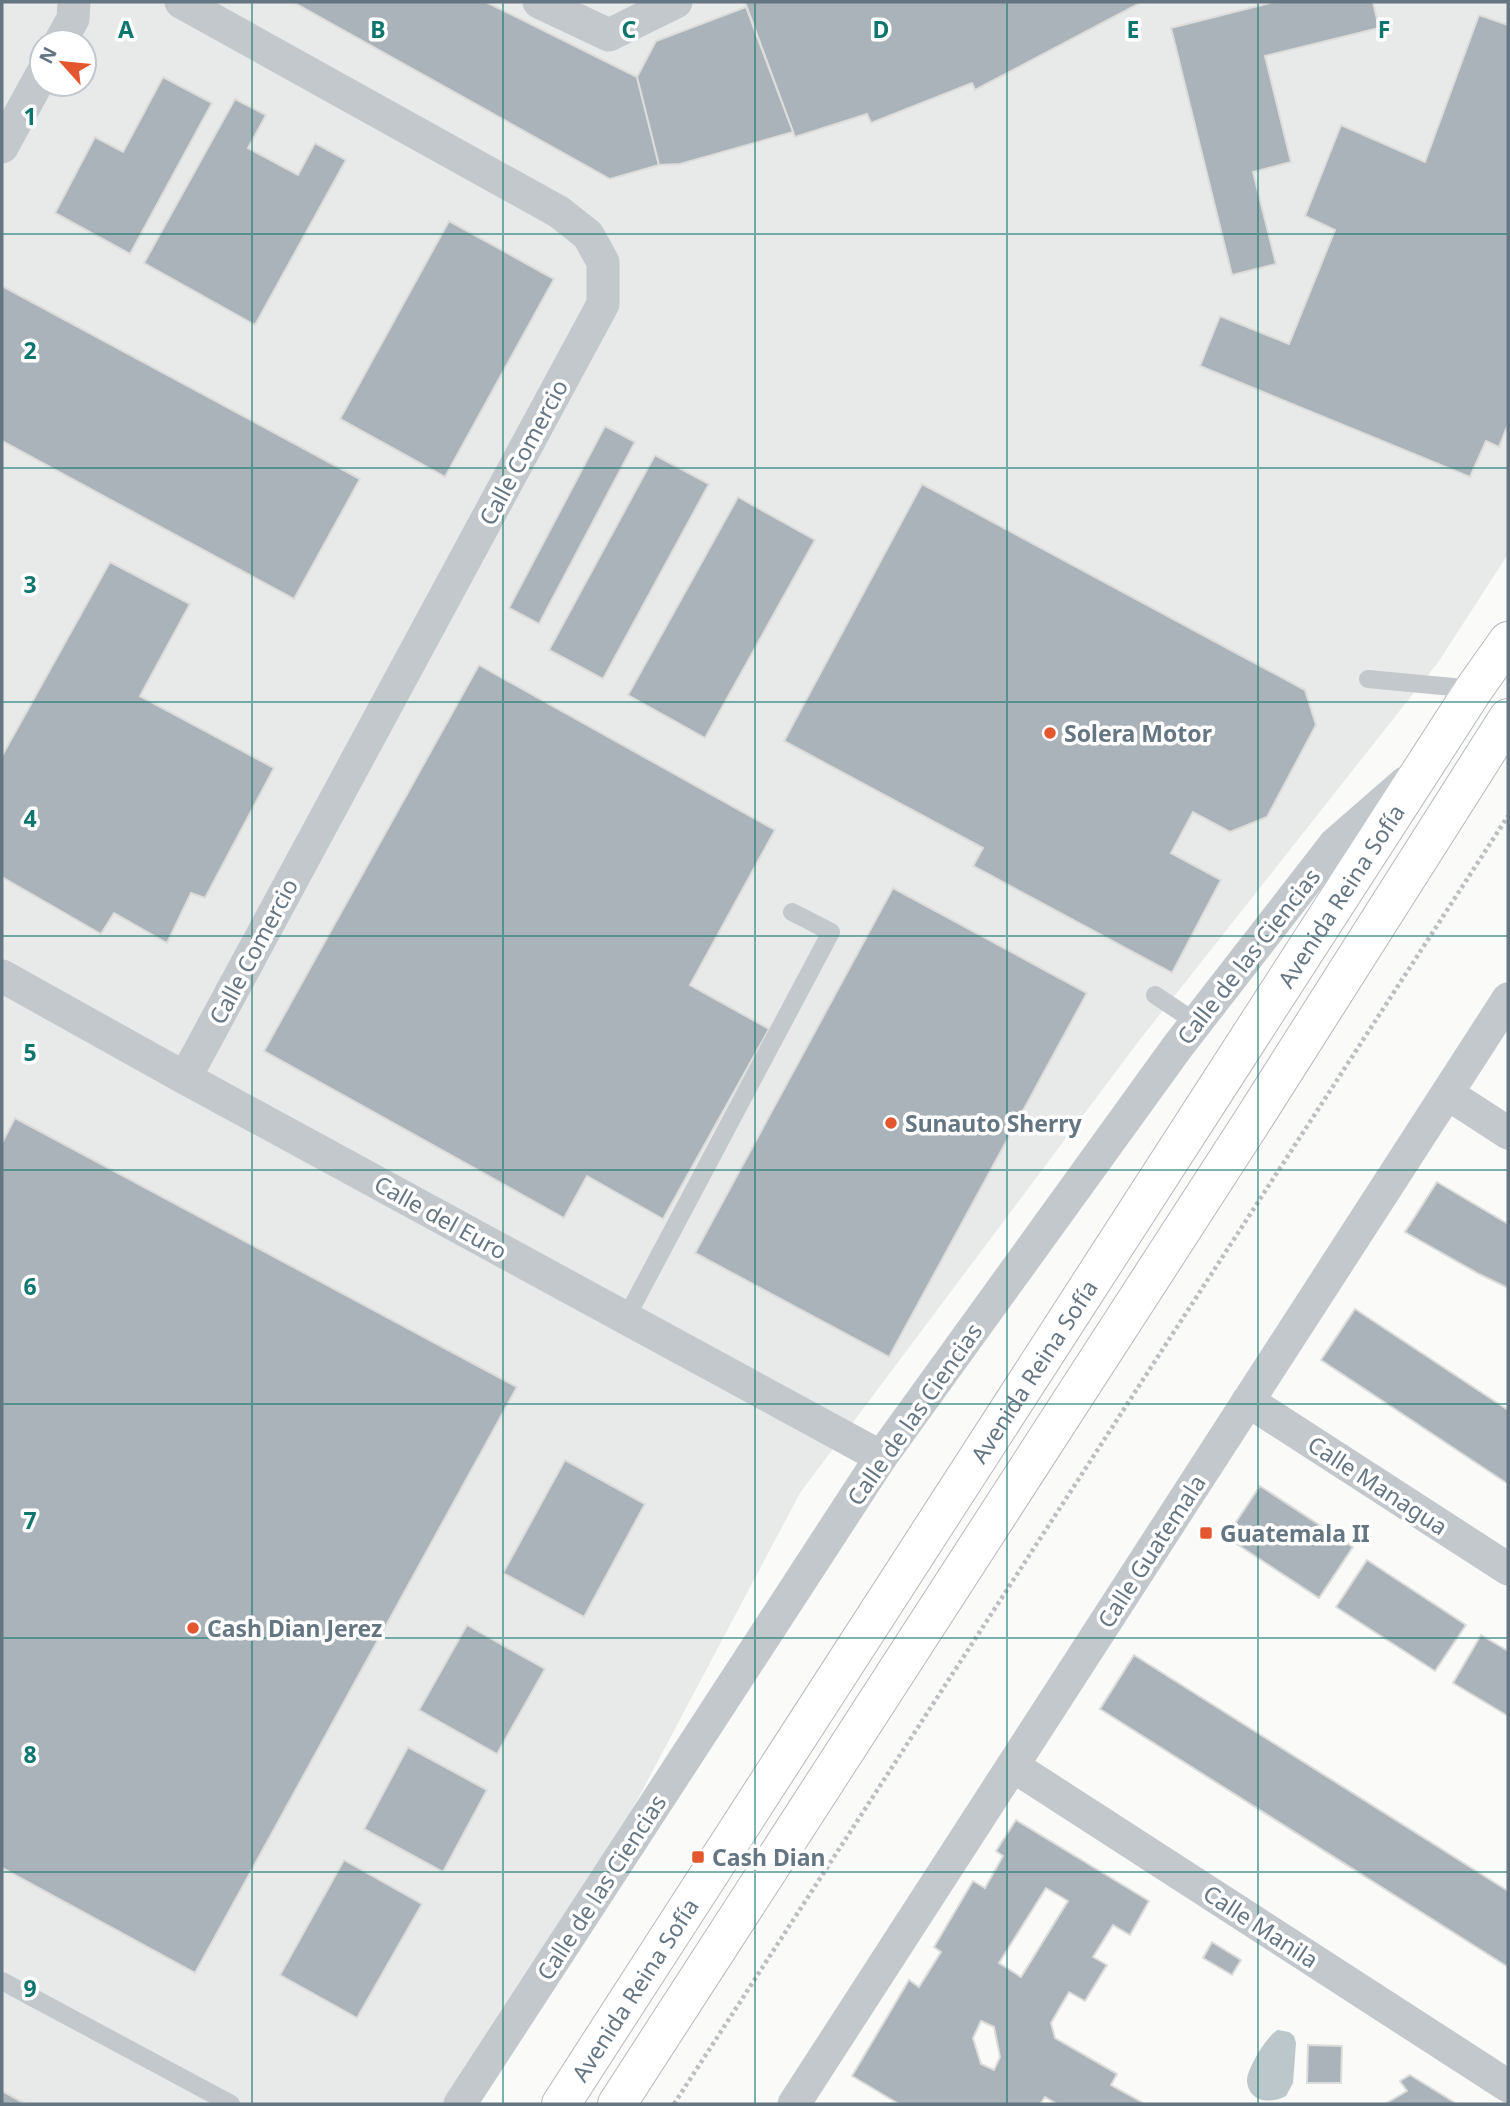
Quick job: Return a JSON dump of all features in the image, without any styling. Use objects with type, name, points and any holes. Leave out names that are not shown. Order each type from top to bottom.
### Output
[{"type":"main road","name":"Avenida Reina Sofía","points":[[561,2104],[1474,689],[1508,641]]},
{"type":"main road","name":"Avenida Reina Sofía","points":[[617,2104],[1237,1146],[1508,718]]},
{"type":"street","points":[[68,28],[73,19],[75,2]]},
{"type":"street","name":"Calle Comercio","points":[[180,2],[559,212],[588,235],[603,262],[603,304],[185,1078]]},
{"type":"street","points":[[539,2],[609,35],[676,2]]},
{"type":"street","points":[[2,147],[29,98]]},
{"type":"street","name":"Calle de las Ciencias","points":[[460,2104],[881,1457],[1162,1068],[1335,844],[1423,768]]},
{"type":"street","name":"Calle del Euro","points":[[2,976],[881,1457]]},
{"type":"street","name":"Calle Guatemala","points":[[805,2100],[1013,1766],[1508,999]]},
{"type":"street","points":[[1448,1094],[1508,1133]]},
{"type":"street","name":"Calle Managua","points":[[1248,1401],[1508,1569]]},
{"type":"street","name":"Calle Manila","points":[[1013,1766],[1508,2086]]},
{"type":"lane","points":[[1368,679],[1474,689]]},
{"type":"lane","points":[[626,1318],[831,932],[792,912]]},
{"type":"lane","points":[[1155,995],[1197,1023]]},
{"type":"lane","points":[[2,1981],[231,2104]]},
{"type":"path","points":[[674,2104],[1508,816]]},
{"type":"shaded area","points":[[2,2],[1508,2],[1508,554],[1439,661],[1138,1042],[800,1493],[476,2104],[2,2104]]},
{"type":"shaded area","points":[[1278,2030],[1289,2032],[1296,2043],[1293,2083],[1286,2096],[1262,2100],[1252,2094],[1248,2076],[1264,2045]]},
{"type":"building","points":[[293,2],[486,2],[637,77],[659,165],[610,179]]},
{"type":"building","points":[[745,2],[1142,2],[975,90],[972,83],[871,123],[867,114],[795,137]]},
{"type":"building","points":[[1274,2],[1373,2],[1379,28],[1265,56],[1291,162],[1253,172],[1276,264],[1232,275],[1171,28]]},
{"type":"building","points":[[746,7],[793,132],[680,164],[659,165],[637,77],[656,41]]},
{"type":"building","points":[[1479,15],[1508,25],[1508,424],[1499,447],[1486,441],[1470,477],[1200,366],[1220,316],[1289,344],[1335,230],[1305,216],[1341,125],[1425,162]]},
{"type":"building","points":[[163,77],[212,103],[130,254],[55,213],[95,137],[123,152]]},
{"type":"building","points":[[235,99],[266,115],[248,148],[298,175],[315,143],[346,160],[255,325],[144,263]]},
{"type":"building","points":[[449,221],[554,279],[445,477],[340,419]]},
{"type":"building","points":[[2,286],[360,479],[294,599],[2,441]]},
{"type":"building","points":[[605,426],[635,442],[539,624],[509,608]]},
{"type":"building","points":[[655,455],[709,484],[603,679],[549,650]]},
{"type":"building","name":"Solera Motor","points":[[922,484],[1305,690],[1316,725],[1267,817],[1230,832],[1193,812],[1171,853],[1221,880],[1172,973],[973,866],[983,848],[784,741]]},
{"type":"building","points":[[738,497],[815,540],[705,738],[628,695]]},
{"type":"building","points":[[110,562],[190,604],[140,696],[274,768],[205,898],[191,893],[167,943],[114,913],[101,934],[2,877],[2,756]]},
{"type":"building","points":[[479,665],[775,830],[690,985],[769,1029],[663,1219],[587,1176],[564,1218],[264,1051]]},
{"type":"building","name":"Sunauto Sherry","points":[[893,888],[1087,993],[889,1357],[695,1253]]},
{"type":"building","name":"Cash Dian Jerez","points":[[15,1118],[517,1387],[195,1973],[2,1868],[2,1143]]},
{"type":"building","points":[[1437,1182],[1508,1224],[1508,1288],[1405,1232]]},
{"type":"building","points":[[1355,1309],[1508,1410],[1508,1484],[1321,1360]]},
{"type":"building","points":[[565,1460],[645,1504],[584,1617],[503,1573]]},
{"type":"building","points":[[1260,1486],[1353,1547],[1319,1598],[1226,1537]]},
{"type":"building","points":[[1367,1560],[1466,1625],[1435,1671],[1336,1607]]},
{"type":"building","points":[[467,1625],[545,1669],[497,1754],[419,1710]]},
{"type":"building","points":[[1481,1635],[1508,1651],[1508,1716],[1453,1683]]},
{"type":"building","points":[[1134,1655],[1508,1891],[1508,1967],[1100,1709]]},
{"type":"building","points":[[408,1747],[487,1790],[443,1872],[364,1829]]},
{"type":"building","points":[[1016,1820],[1149,1901],[1130,1935],[1113,1925],[1093,1957],[1107,1965],[1085,2001],[1069,1992],[1051,2023],[1055,2038],[1117,2074],[1111,2085],[1145,2104],[1057,2104],[1045,2097],[1040,2104],[899,2104],[852,2076],[909,1980],[919,1987],[941,1952],[934,1947],[973,1881],[985,1888],[1003,1856],[996,1851]],"holes":[[[1046,1888],[1068,1901],[1021,1977],[999,1963]],[[981,2021],[994,2027],[1000,2057],[994,2070],[981,2064],[973,2038]]]},
{"type":"building","points":[[344,1860],[422,1904],[357,2018],[280,1975]]},
{"type":"building","points":[[1212,1942],[1241,1960],[1232,1975],[1203,1958]]},
{"type":"building","points":[[1308,2045],[1342,2046],[1341,2083],[1307,2083]]},
{"type":"building","points":[[1410,2075],[1457,2104],[1385,2104],[1407,2091],[1400,2081]]},
{"type":"building","points":[[2,2091],[26,2104],[2,2104]]},
{"type":"place","name":"Solera Motor","points":[[1050,733]]},
{"type":"place","name":"Sunauto Sherry","points":[[891,1123]]},
{"type":"place","name":"Guatemala II","points":[[1206,1533]]},
{"type":"place","name":"Cash Dian Jerez","points":[[193,1628]]},
{"type":"place","name":"Cash Dian","points":[[698,1857]]}]
